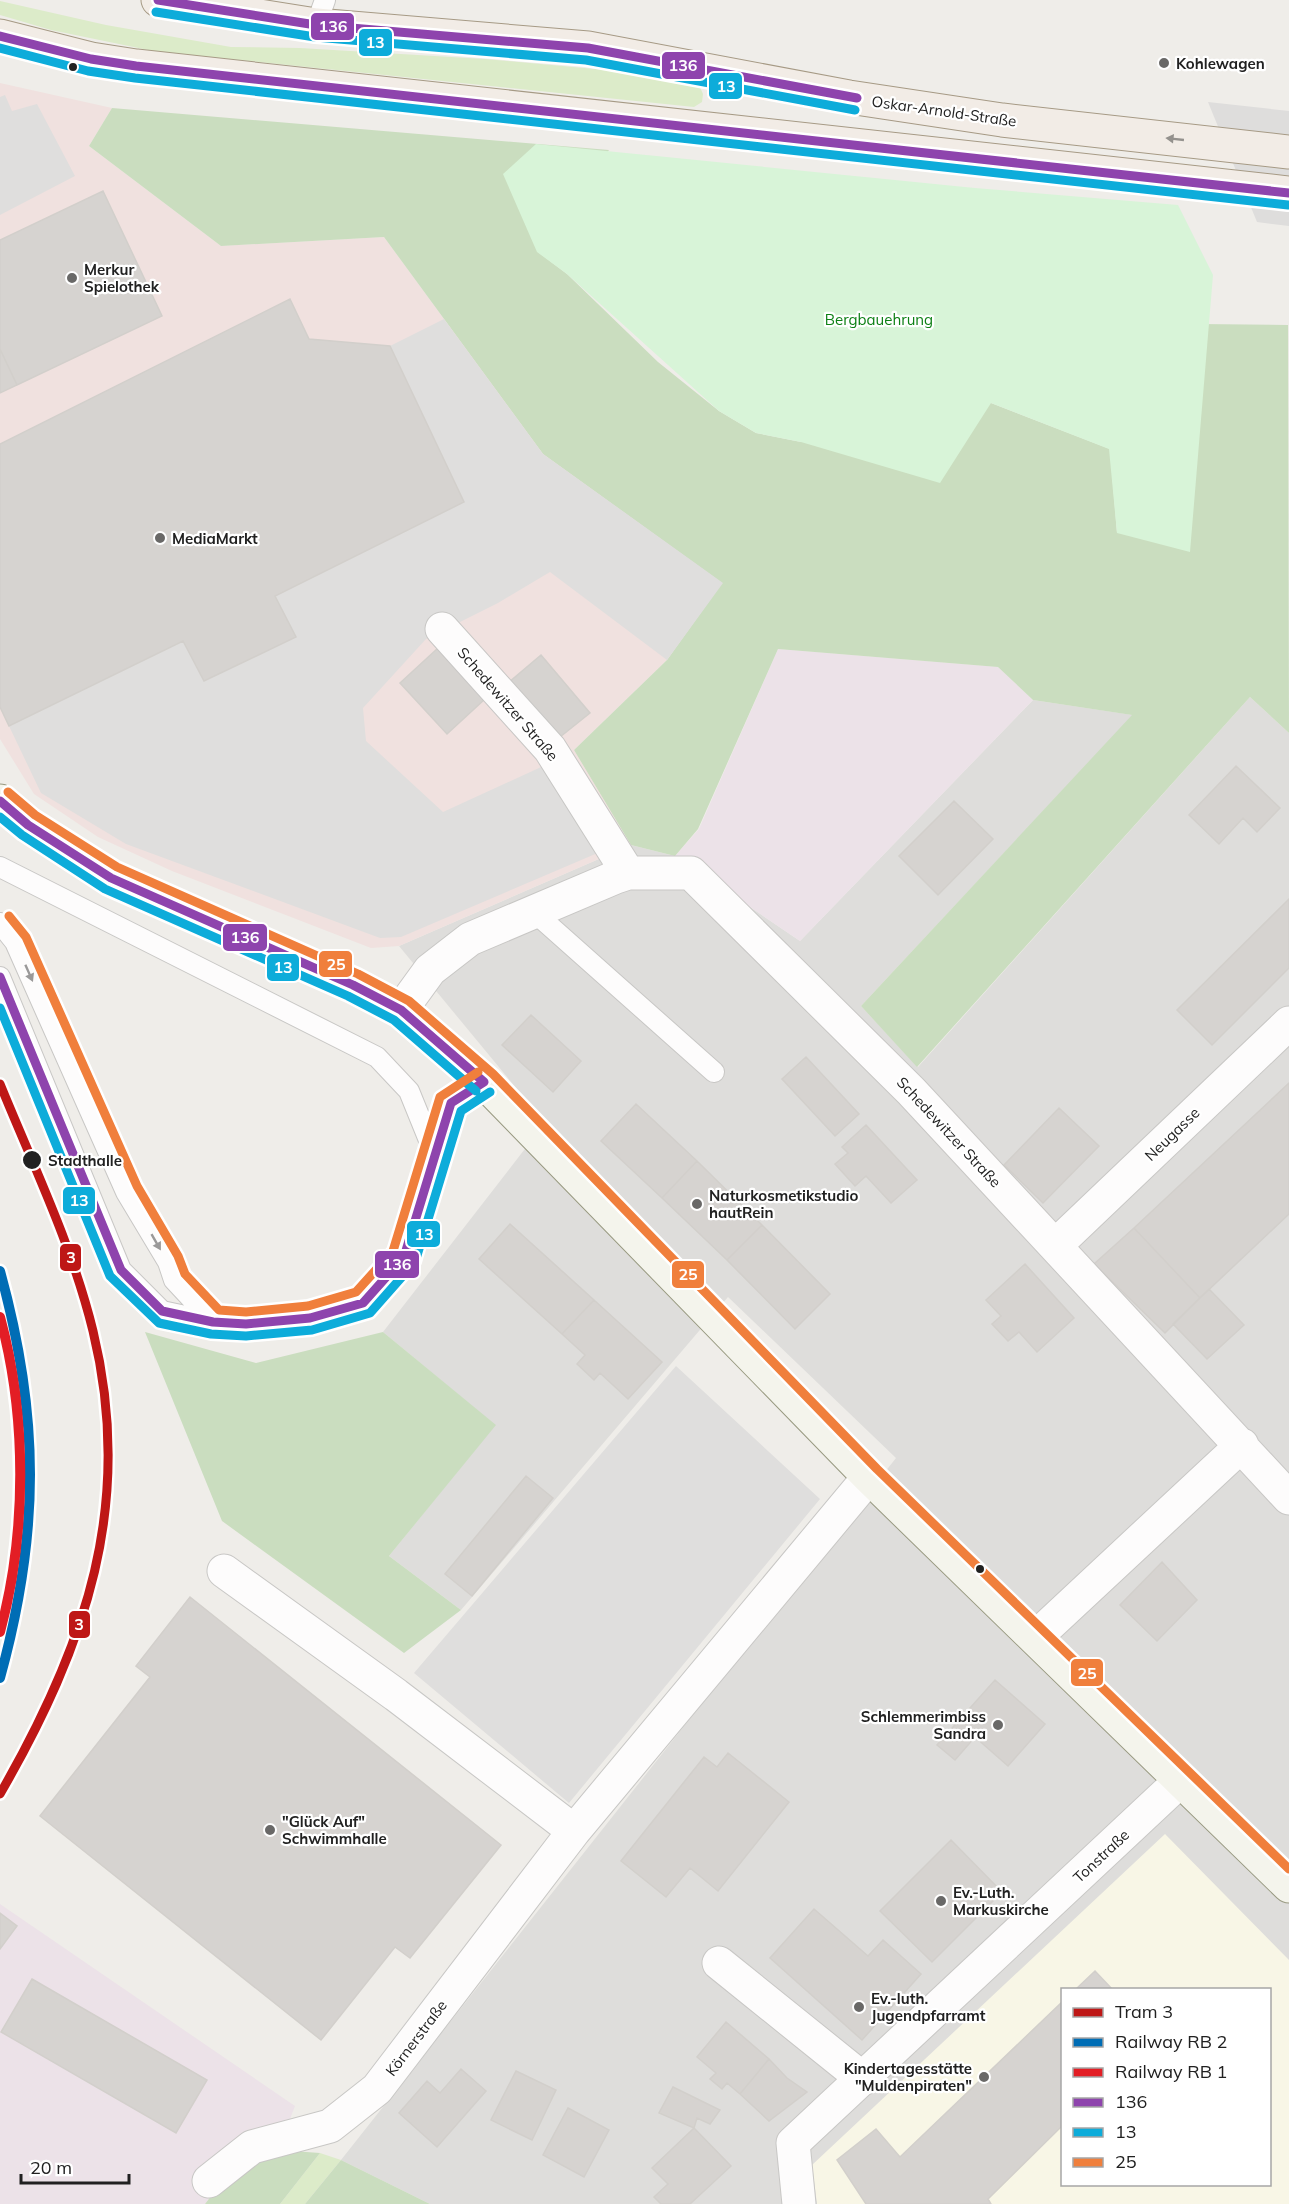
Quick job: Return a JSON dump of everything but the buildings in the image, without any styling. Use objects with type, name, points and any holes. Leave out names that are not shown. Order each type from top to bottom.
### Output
[{"type":"main road","name":"Oskar-Arnold-Straße","points":[[158,0],[320,13],[588,48],[884,102],[1002,120],[1289,152]]},
{"type":"main road","points":[[0,36],[90,59],[136,66],[1289,193]]},
{"type":"main road","points":[[0,801],[28,825],[111,878],[353,984],[401,1010],[484,1082],[869,1477],[1036,1637],[1289,1886]]},
{"type":"street","name":"Schedewitzer Straße","points":[[442,629],[550,749],[628,873]]},
{"type":"street","name":"Schedewitzer Straße","points":[[401,1010],[430,970],[470,939],[628,873],[691,873],[911,1091],[1289,1498]]},
{"type":"street","name":"Neugasse","points":[[1055,1246],[1289,1023]]},
{"type":"street","points":[[1036,1637],[1242,1445]]},
{"type":"street","name":"Körnerstraße","points":[[209,2181],[252,2147],[330,2126],[377,2089],[574,1831],[869,1477]]},
{"type":"street","points":[[224,1571],[396,1695],[574,1831]]},
{"type":"street","name":"Tonstraße","points":[[799,2204],[793,2143],[1180,1781]]},
{"type":"street","points":[[719,1963],[863,2079]]},
{"type":"lane","points":[[0,867],[377,1057],[409,1091],[435,1155]]},
{"type":"lane","points":[[534,912],[714,1072]]},
{"type":"lane","points":[[0,922],[15,942],[126,1192],[168,1262],[174,1280],[213,1322]]},
{"type":"lane","points":[[0,977],[121,1270],[162,1311],[213,1322],[246,1324],[310,1318],[363,1303],[404,1257],[451,1103],[484,1082]]},
{"type":"shaded area","points":[[0,83],[112,108],[89,146],[221,246],[384,237],[543,454],[723,583],[667,660],[574,750],[631,845],[399,946],[371,948],[172,871],[98,837],[34,794],[0,739]]},
{"type":"shaded area","points":[[5,95],[12,111],[37,104],[75,176],[0,215],[0,97]]},
{"type":"shaded area","points":[[444,319],[543,454],[723,583],[667,660],[550,572],[498,603],[426,639],[363,708],[366,741],[443,812],[552,762],[600,852],[401,937],[380,938],[126,844],[41,793],[9,726],[183,641],[204,681],[295,637],[275,596],[464,502],[390,346]]},
{"type":"shaded area","points":[[778,649],[998,667],[1033,700],[800,941],[675,856],[699,829]]},
{"type":"shaded area","points":[[1250,697],[1289,733],[1289,2204],[430,2204],[341,2160],[896,1458],[728,1297],[461,1610],[389,1556],[495,1425],[383,1332],[545,1123],[399,946],[631,845],[675,856],[800,941],[1033,700],[1133,715],[861,1006],[918,1067]]},
{"type":"shaded area","points":[[676,1366],[820,1499],[569,1803],[414,1673]]},
{"type":"shaded area","name":"Kindertagesstätte \"Muldenpiraten\"","points":[[1165,1834],[1289,1960],[1289,2204],[817,2204],[812,2165]]},
{"type":"shaded area","points":[[0,1904],[295,2106],[278,2150],[225,2178],[205,2204],[0,2204]]},
{"type":"green space","points":[[0,1],[106,25],[231,47],[300,48],[485,59],[628,72],[699,85],[703,94],[702,102],[694,107],[153,51],[51,30],[0,15]]},
{"type":"green space","points":[[112,108],[609,150],[538,252],[567,274],[658,362],[719,411],[756,433],[801,442],[991,403],[1110,449],[1117,533],[1198,324],[1288,325],[1289,733],[1250,697],[917,1067],[861,1006],[1132,715],[1033,700],[998,667],[778,649],[698,829],[675,856],[631,845],[574,750],[667,660],[722,583],[543,454],[384,237],[221,246],[89,146]]},
{"type":"green space","name":"Bergbauehrung","points":[[536,144],[975,188],[1178,205],[1213,275],[1190,552],[1117,533],[1109,449],[991,403],[940,483],[801,442],[756,433],[719,411],[567,274],[537,252],[503,174]]},
{"type":"green space","points":[[145,1332],[256,1363],[383,1332],[496,1425],[389,1556],[461,1610],[404,1653],[222,1521]]},
{"type":"green space","points":[[278,2150],[320,2153],[280,2204],[205,2204],[225,2178]]},
{"type":"green space","points":[[320,2153],[341,2160],[305,2204],[280,2204]]},
{"type":"green space","points":[[341,2160],[430,2204],[305,2204]]},
{"type":"pier","points":[[1208,102],[1289,111],[1289,226],[1257,222]]},
{"type":"tram line","name":"3","points":[[0,1084],[63,1236],[84,1299],[93,1331],[105,1394],[108,1455],[105,1514],[94,1572],[78,1628],[57,1683],[0,1794]]},
{"type":"transit line","name":"136","points":[[158,0],[316,25],[588,48],[857,98]]},
{"type":"transit line","name":"13","points":[[156,12],[315,37],[586,60],[855,110]]},
{"type":"transit line","name":"136","points":[[0,36],[91,59],[136,66],[1289,193]]},
{"type":"transit line","name":"13","points":[[0,48],[88,71],[135,78],[1288,205]]},
{"type":"transit line","name":"25","points":[[8,792],[35,815],[117,867],[358,974],[409,1001],[493,1074],[877,1469],[1289,1869]]},
{"type":"transit line","name":"136","points":[[0,801],[28,825],[111,878],[353,985],[401,1010],[484,1082]]},
{"type":"transit line","name":"13","points":[[0,817],[22,835],[105,889],[348,996],[394,1020],[476,1091]]},
{"type":"transit line","name":"25","points":[[9,916],[26,937],[137,1186],[178,1256],[185,1274],[219,1310],[246,1312],[308,1306],[356,1292],[393,1251],[440,1097],[478,1072]]},
{"type":"transit line","name":"136","points":[[0,977],[121,1270],[162,1311],[213,1322],[246,1324],[310,1318],[363,1303],[404,1257],[451,1103],[484,1082]]},
{"type":"transit line","name":"13","points":[[0,1008],[110,1276],[159,1323],[211,1334],[246,1336],[312,1330],[370,1313],[415,1262],[461,1111],[490,1092]]},
{"type":"transit line","points":[[0,1271],[22,1375],[28,1425],[30,1475],[28,1524],[22,1574],[0,1678]]},
{"type":"transit line","points":[[0,1317],[15,1394],[20,1474],[15,1555],[0,1632]]},
{"type":"place","name":"Kohlewagen","points":[[1164,63]]},
{"type":"place","name":"Merkur Spielothek","points":[[72,278]]},
{"type":"place","name":"MediaMarkt","points":[[160,538]]},
{"type":"place","name":"Stadthalle","points":[[32,1160]]},
{"type":"place","name":"Naturkosmetikstudio hautRein","points":[[697,1204]]},
{"type":"place","name":"Schlemmerimbiss Sandra","points":[[998,1725]]},
{"type":"place","name":"\"Glück Auf\" Schwimmhalle","points":[[270,1830]]},
{"type":"place","name":"Ev.-Luth. Markuskirche","points":[[941,1901]]},
{"type":"place","name":"Ev.-luth. Jugendpfarramt","points":[[859,2007]]},
{"type":"place","name":"Kindertagesstätte \"Muldenpiraten\"","points":[[984,2077]]}]
